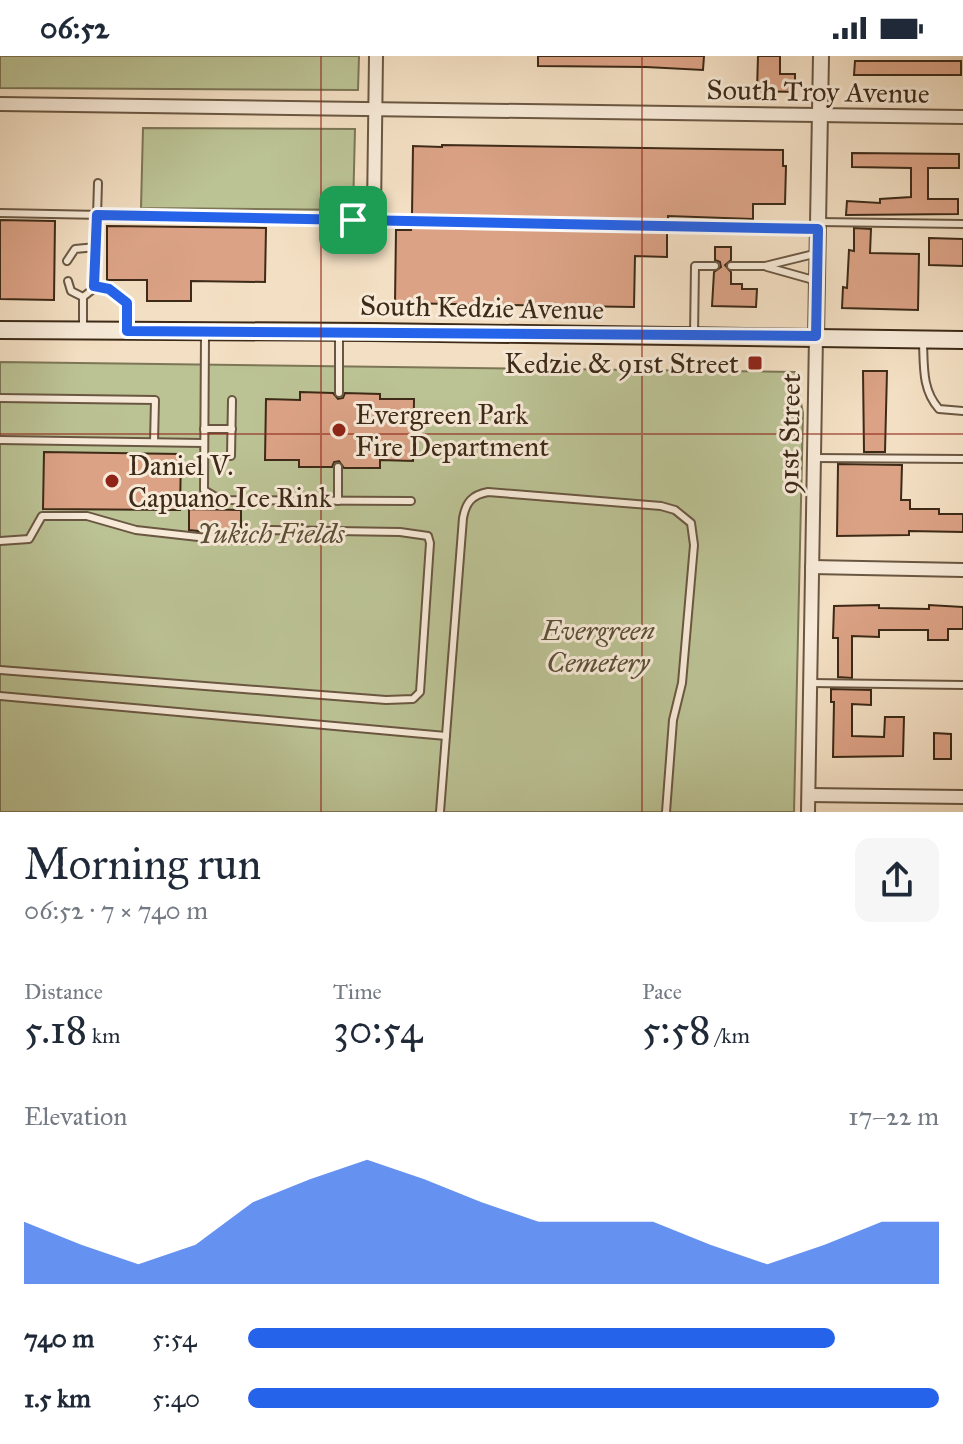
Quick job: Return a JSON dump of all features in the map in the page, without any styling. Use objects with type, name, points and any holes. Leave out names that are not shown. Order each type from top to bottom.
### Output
[{"type":"main road","name":"South Kedzie Avenue","points":[[0,330],[816,336],[963,340]]},
{"type":"street","points":[[374,210],[376,56]]},
{"type":"street","name":"91st Street","points":[[808,812],[821,56]]},
{"type":"street","name":"South Troy Avenue","points":[[0,104],[963,117]]},
{"type":"street","points":[[812,567],[963,570]]},
{"type":"street","points":[[809,795],[963,797]]},
{"type":"lane","points":[[83,331],[83,297],[94,286],[98,183]]},
{"type":"lane","points":[[0,213],[818,225],[963,224]]},
{"type":"lane","points":[[67,261],[75,249],[96,247]]},
{"type":"lane","points":[[731,266],[765,266],[818,253]]},
{"type":"lane","points":[[694,335],[695,266],[715,266]]},
{"type":"lane","points":[[765,266],[817,281]]},
{"type":"lane","points":[[68,281],[71,291],[83,297]]},
{"type":"lane","points":[[94,286],[109,289],[127,303],[127,331]]},
{"type":"lane","points":[[205,331],[204,490],[221,500],[411,501]]},
{"type":"lane","points":[[339,332],[339,393]]},
{"type":"lane","points":[[923,339],[925,384],[931,399],[939,409],[963,411]]},
{"type":"lane","points":[[0,398],[155,400],[154,442]]},
{"type":"lane","points":[[231,456],[232,400]]},
{"type":"lane","points":[[204,429],[232,429]]},
{"type":"lane","points":[[0,440],[204,443]]},
{"type":"lane","points":[[814,458],[963,459]]},
{"type":"lane","points":[[338,467],[338,501]]},
{"type":"lane","points":[[440,812],[463,518],[465,505],[488,492],[661,506],[675,510],[691,523],[694,545],[682,683],[670,743],[666,812]]},
{"type":"lane","points":[[0,541],[29,539],[42,516],[87,516],[136,530],[225,540],[246,540],[271,530],[400,532],[428,536],[430,543],[420,692],[413,699],[249,692],[0,670]]},
{"type":"lane","points":[[811,683],[963,685]]},
{"type":"lane","points":[[0,696],[446,736]]},
{"type":"green space","points":[[0,56],[359,56],[358,90],[0,88]]},
{"type":"green space","points":[[143,128],[355,129],[353,210],[141,208]]},
{"type":"green space","points":[[0,362],[795,372],[803,413],[794,812],[0,812]]},
{"type":"building","points":[[538,56],[704,56],[703,70],[538,66]]},
{"type":"building","points":[[758,56],[780,56],[780,74],[795,74],[795,92],[757,91]]},
{"type":"building","points":[[855,61],[961,61],[961,75],[854,75]]},
{"type":"building","points":[[413,146],[783,150],[783,166],[786,166],[785,204],[753,204],[753,219],[412,215]]},
{"type":"building","points":[[852,153],[959,154],[959,168],[928,168],[928,199],[958,199],[958,214],[846,215],[847,201],[880,203],[880,199],[911,197],[911,168],[852,167]]},
{"type":"building","points":[[0,220],[55,221],[54,300],[0,299]]},
{"type":"building","points":[[107,226],[266,228],[265,282],[191,281],[191,301],[147,301],[147,280],[107,280]]},
{"type":"building","points":[[411,227],[667,232],[667,257],[635,256],[634,307],[395,303],[396,230],[411,230]]},
{"type":"building","points":[[854,228],[871,229],[870,253],[919,254],[918,310],[842,308],[843,287],[847,288],[849,250],[854,251]]},
{"type":"building","points":[[929,238],[963,239],[963,266],[929,265]]},
{"type":"building","points":[[715,247],[731,247],[731,260],[725,265],[731,272],[731,284],[742,284],[742,289],[757,289],[756,307],[712,306],[714,272],[721,267],[720,262],[715,260]]},
{"type":"building","points":[[863,371],[887,371],[885,452],[864,452]]},
{"type":"building","name":"Evergreen Park Fire Department","points":[[300,392],[333,393],[338,399],[343,398],[345,393],[380,394],[380,399],[414,399],[413,461],[380,460],[380,468],[344,468],[339,461],[334,462],[332,467],[299,467],[299,460],[265,460],[266,399],[300,400]]},
{"type":"building","name":"Daniel V. Capuano Ice Rink","points":[[44,452],[181,454],[180,510],[43,509]]},
{"type":"building","points":[[838,464],[902,465],[901,500],[910,500],[910,509],[939,509],[939,514],[963,514],[963,532],[909,531],[909,535],[837,536]]},
{"type":"building","points":[[189,509],[241,510],[241,532],[225,534],[189,530]]},
{"type":"building","points":[[879,605],[879,608],[929,609],[929,605],[963,607],[963,629],[948,629],[948,640],[928,640],[928,630],[879,630],[879,637],[852,636],[852,678],[838,677],[838,638],[833,638],[834,606]]},
{"type":"building","points":[[831,689],[871,690],[871,705],[852,704],[852,736],[884,737],[885,717],[904,717],[903,756],[833,757],[834,702],[831,702]]},
{"type":"building","points":[[934,733],[951,734],[951,759],[934,759]]},
{"type":"place","name":"Kedzie & 91st Street","points":[[755,363]]},
{"type":"place","name":"Evergreen Park Fire Department","points":[[339,430]]},
{"type":"place","name":"Daniel V. Capuano Ice Rink","points":[[112,481]]},
{"type":"route","points":[[97,215],[353,220],[818,229],[816,336],[127,331],[127,303],[109,289],[94,286],[97,215]]},
{"type":"park label","name":"Yukich Fields","points":[[271,533]]},
{"type":"park label","name":"Evergreen Cemetery","points":[[598,646]]}]
